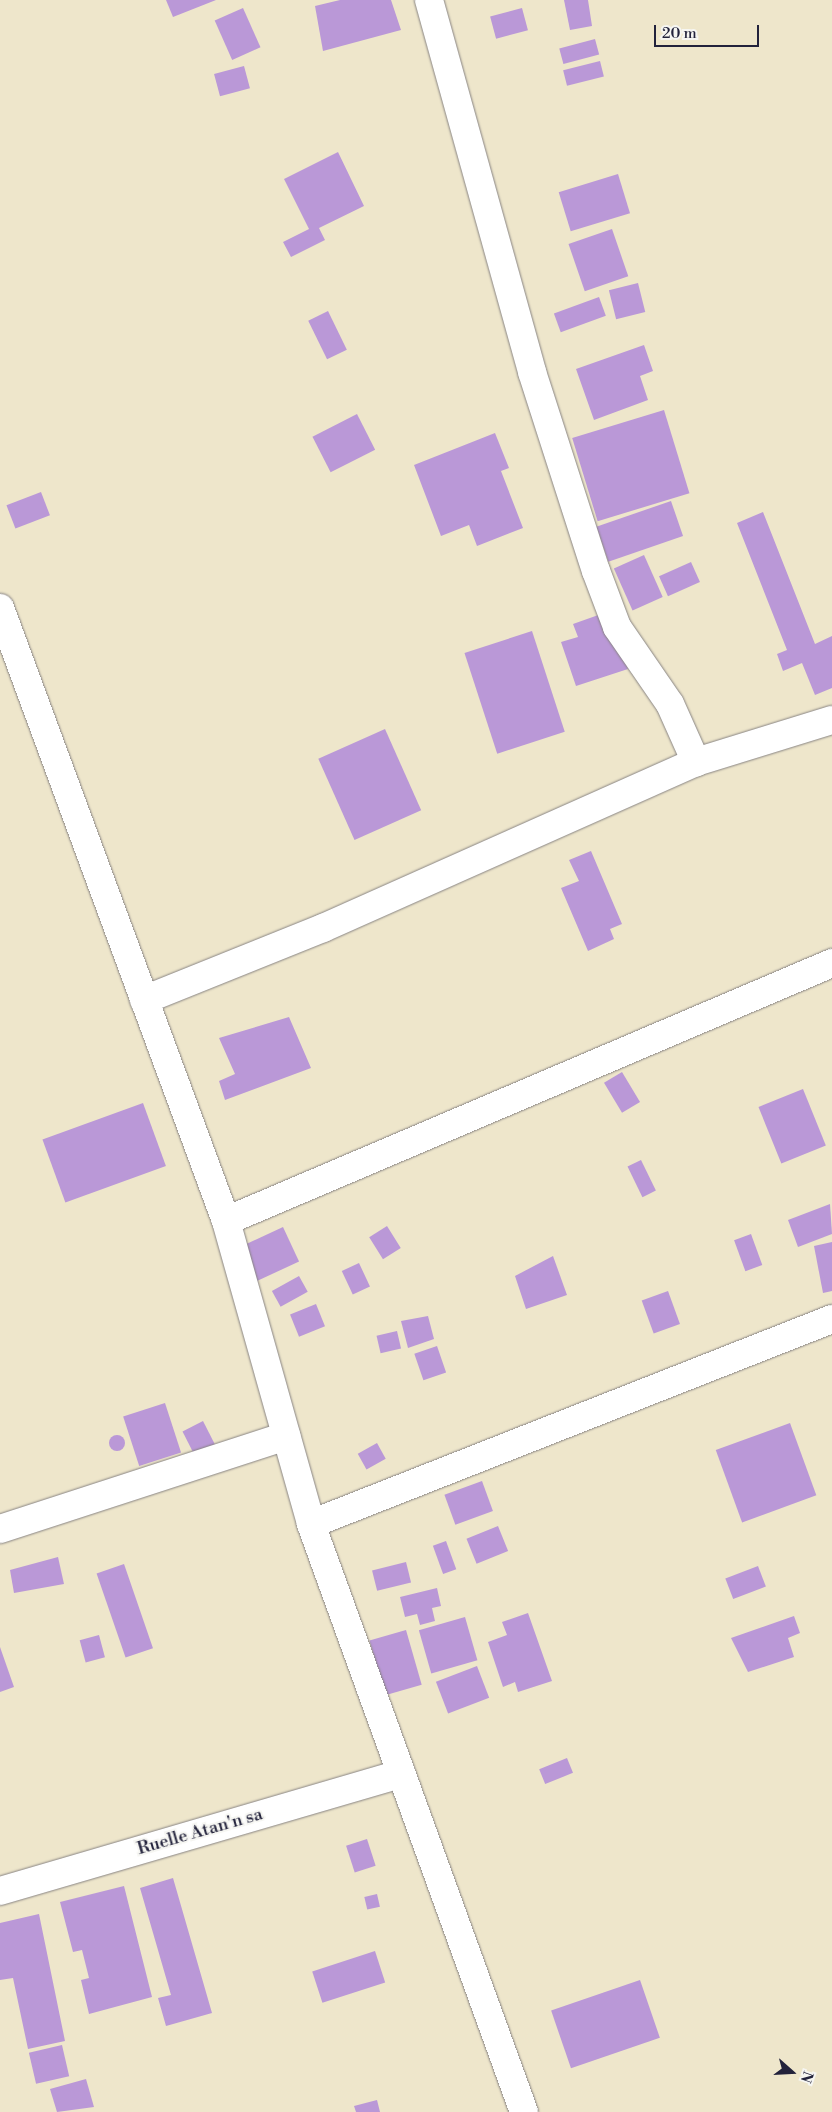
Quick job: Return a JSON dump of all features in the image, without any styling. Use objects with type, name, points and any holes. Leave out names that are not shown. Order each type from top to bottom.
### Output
[{"type":"street","points":[[429,0],[532,372],[596,571],[617,627],[670,704],[696,762]]},
{"type":"street","points":[[0,608],[226,1221],[311,1524],[524,2112]]},
{"type":"street","points":[[144,1000],[323,928],[696,762],[832,720]]},
{"type":"street","points":[[226,1221],[832,962]]},
{"type":"street","points":[[311,1524],[832,1319]]},
{"type":"street","points":[[0,1529],[286,1436]]},
{"type":"street","name":"Ruelle Atan'n sa","points":[[0,1891],[401,1774]]},
{"type":"building","points":[[166,0],[216,0],[173,17]]},
{"type":"building","points":[[340,0],[391,0],[401,30],[323,51],[315,6]]},
{"type":"building","points":[[564,0],[588,0],[592,26],[570,30]]},
{"type":"building","points":[[243,8],[260,47],[232,60],[215,21]]},
{"type":"building","points":[[522,8],[528,30],[496,39],[490,17]]},
{"type":"building","points":[[595,39],[599,54],[563,64],[559,49]]},
{"type":"building","points":[[600,61],[604,77],[567,86],[563,70]]},
{"type":"building","points":[[244,66],[250,88],[220,96],[214,74]]},
{"type":"building","points":[[338,152],[364,206],[319,228],[325,240],[291,257],[283,242],[309,229],[284,179]]},
{"type":"building","points":[[618,174],[630,213],[571,231],[559,192]]},
{"type":"building","points":[[612,229],[628,276],[585,291],[569,244]]},
{"type":"building","points":[[638,283],[645,312],[616,319],[609,290]]},
{"type":"building","points":[[599,297],[606,316],[561,332],[554,313]]},
{"type":"building","points":[[328,311],[347,350],[327,359],[308,321]]},
{"type":"building","points":[[644,345],[653,371],[640,376],[648,400],[594,420],[576,369]]},
{"type":"building","points":[[664,410],[689,493],[598,521],[572,438]]},
{"type":"building","points":[[357,414],[375,450],[331,472],[312,437]]},
{"type":"building","points":[[495,433],[509,468],[501,471],[523,528],[477,546],[469,525],[441,536],[414,465]]},
{"type":"building","points":[[41,492],[50,515],[15,529],[6,505]]},
{"type":"building","points":[[671,501],[683,536],[608,562],[596,527]]},
{"type":"building","points":[[763,512],[815,644],[832,636],[832,688],[815,695],[802,663],[783,671],[777,654],[787,650],[737,523]]},
{"type":"building","points":[[644,555],[663,597],[633,610],[614,568]]},
{"type":"building","points":[[691,562],[700,582],[668,596],[659,576]]},
{"type":"building","points":[[604,613],[614,626],[628,669],[576,686],[561,642],[578,637],[573,624]]},
{"type":"building","points":[[532,631],[565,732],[497,754],[464,653]]},
{"type":"building","points":[[385,729],[421,810],[355,840],[318,759]]},
{"type":"building","points":[[591,851],[622,924],[610,929],[614,939],[588,951],[561,888],[579,881],[569,860]]},
{"type":"building","points":[[289,1017],[311,1068],[225,1100],[219,1081],[235,1074],[219,1038]]},
{"type":"building","points":[[622,1072],[640,1102],[622,1113],[604,1083]]},
{"type":"building","points":[[803,1089],[826,1146],[781,1164],[758,1107]]},
{"type":"building","points":[[143,1103],[166,1166],[65,1203],[42,1140]]},
{"type":"building","points":[[641,1160],[656,1191],[642,1197],[628,1167]]},
{"type":"building","points":[[830,1204],[832,1234],[798,1247],[788,1220]]},
{"type":"building","points":[[387,1226],[401,1248],[383,1259],[369,1237]]},
{"type":"building","points":[[283,1227],[299,1261],[256,1281],[240,1247]]},
{"type":"building","points":[[751,1234],[762,1265],[745,1271],[734,1240]]},
{"type":"building","points":[[832,1242],[832,1291],[823,1293],[814,1246]]},
{"type":"building","points":[[553,1256],[567,1295],[526,1309],[515,1276]]},
{"type":"building","points":[[359,1263],[370,1287],[353,1295],[342,1271]]},
{"type":"building","points":[[299,1276],[308,1292],[281,1307],[272,1291]]},
{"type":"building","points":[[668,1291],[680,1324],[654,1333],[642,1301]]},
{"type":"building","points":[[316,1304],[325,1326],[299,1337],[290,1314]]},
{"type":"building","points":[[428,1316],[434,1339],[408,1348],[401,1321]]},
{"type":"building","points":[[397,1331],[401,1349],[381,1353],[377,1336]]},
{"type":"building","points":[[437,1346],[446,1372],[423,1380],[414,1354]]},
{"type":"building","points":[[165,1403],[181,1452],[139,1466],[123,1417]]},
{"type":"building","points":[[203,1421],[216,1446],[195,1456],[183,1431]]},
{"type":"building","points":[[790,1423],[816,1495],[742,1522],[716,1450]]},
{"type":"building","points":[[114,1435],[120,1435],[125,1440],[123,1449],[114,1451],[109,1446],[109,1440]]},
{"type":"building","points":[[377,1443],[386,1459],[366,1469],[358,1454]]},
{"type":"building","points":[[482,1481],[493,1511],[455,1525],[444,1495]]},
{"type":"building","points":[[498,1526],[508,1551],[477,1564],[466,1539]]},
{"type":"building","points":[[446,1541],[456,1569],[443,1574],[433,1546]]},
{"type":"building","points":[[58,1557],[64,1584],[14,1593],[10,1570]]},
{"type":"building","points":[[406,1562],[411,1582],[377,1591],[372,1570]]},
{"type":"building","points":[[124,1564],[153,1648],[126,1658],[97,1573]]},
{"type":"building","points":[[758,1566],[766,1587],[733,1599],[725,1579]]},
{"type":"building","points":[[437,1588],[441,1606],[432,1608],[435,1621],[420,1625],[417,1614],[405,1617],[400,1597]]},
{"type":"building","points":[[528,1613],[552,1681],[518,1692],[515,1682],[503,1687],[488,1642],[507,1635],[502,1622]]},
{"type":"building","points":[[794,1616],[800,1633],[788,1638],[794,1657],[748,1672],[731,1638]]},
{"type":"building","points":[[465,1617],[477,1660],[431,1673],[419,1630]]},
{"type":"building","points":[[406,1630],[422,1685],[385,1695],[369,1640]]},
{"type":"building","points":[[99,1635],[105,1657],[86,1662],[80,1640]]},
{"type":"building","points":[[0,1647],[14,1687],[0,1692]]},
{"type":"building","points":[[477,1666],[489,1698],[448,1714],[436,1682]]},
{"type":"building","points":[[567,1758],[573,1773],[545,1784],[539,1769]]},
{"type":"building","points":[[367,1839],[376,1866],[355,1872],[346,1846]]},
{"type":"building","points":[[173,1878],[212,2013],[166,2026],[158,1998],[171,1995],[140,1888]]},
{"type":"building","points":[[124,1886],[152,1997],[89,2014],[81,1980],[89,1978],[82,1950],[73,1952],[60,1902]]},
{"type":"building","points":[[377,1894],[380,1907],[367,1910],[364,1897]]},
{"type":"building","points":[[39,1914],[65,2041],[28,2049],[13,1978],[0,1980],[0,1923]]},
{"type":"building","points":[[375,1951],[385,1982],[322,2003],[312,1971]]},
{"type":"building","points":[[640,1980],[660,2038],[571,2068],[551,2011]]},
{"type":"building","points":[[62,2045],[69,2076],[36,2084],[29,2053]]},
{"type":"building","points":[[86,2079],[94,2107],[57,2112],[50,2089]]},
{"type":"building","points":[[377,2100],[380,2112],[356,2112],[354,2106]]}]
